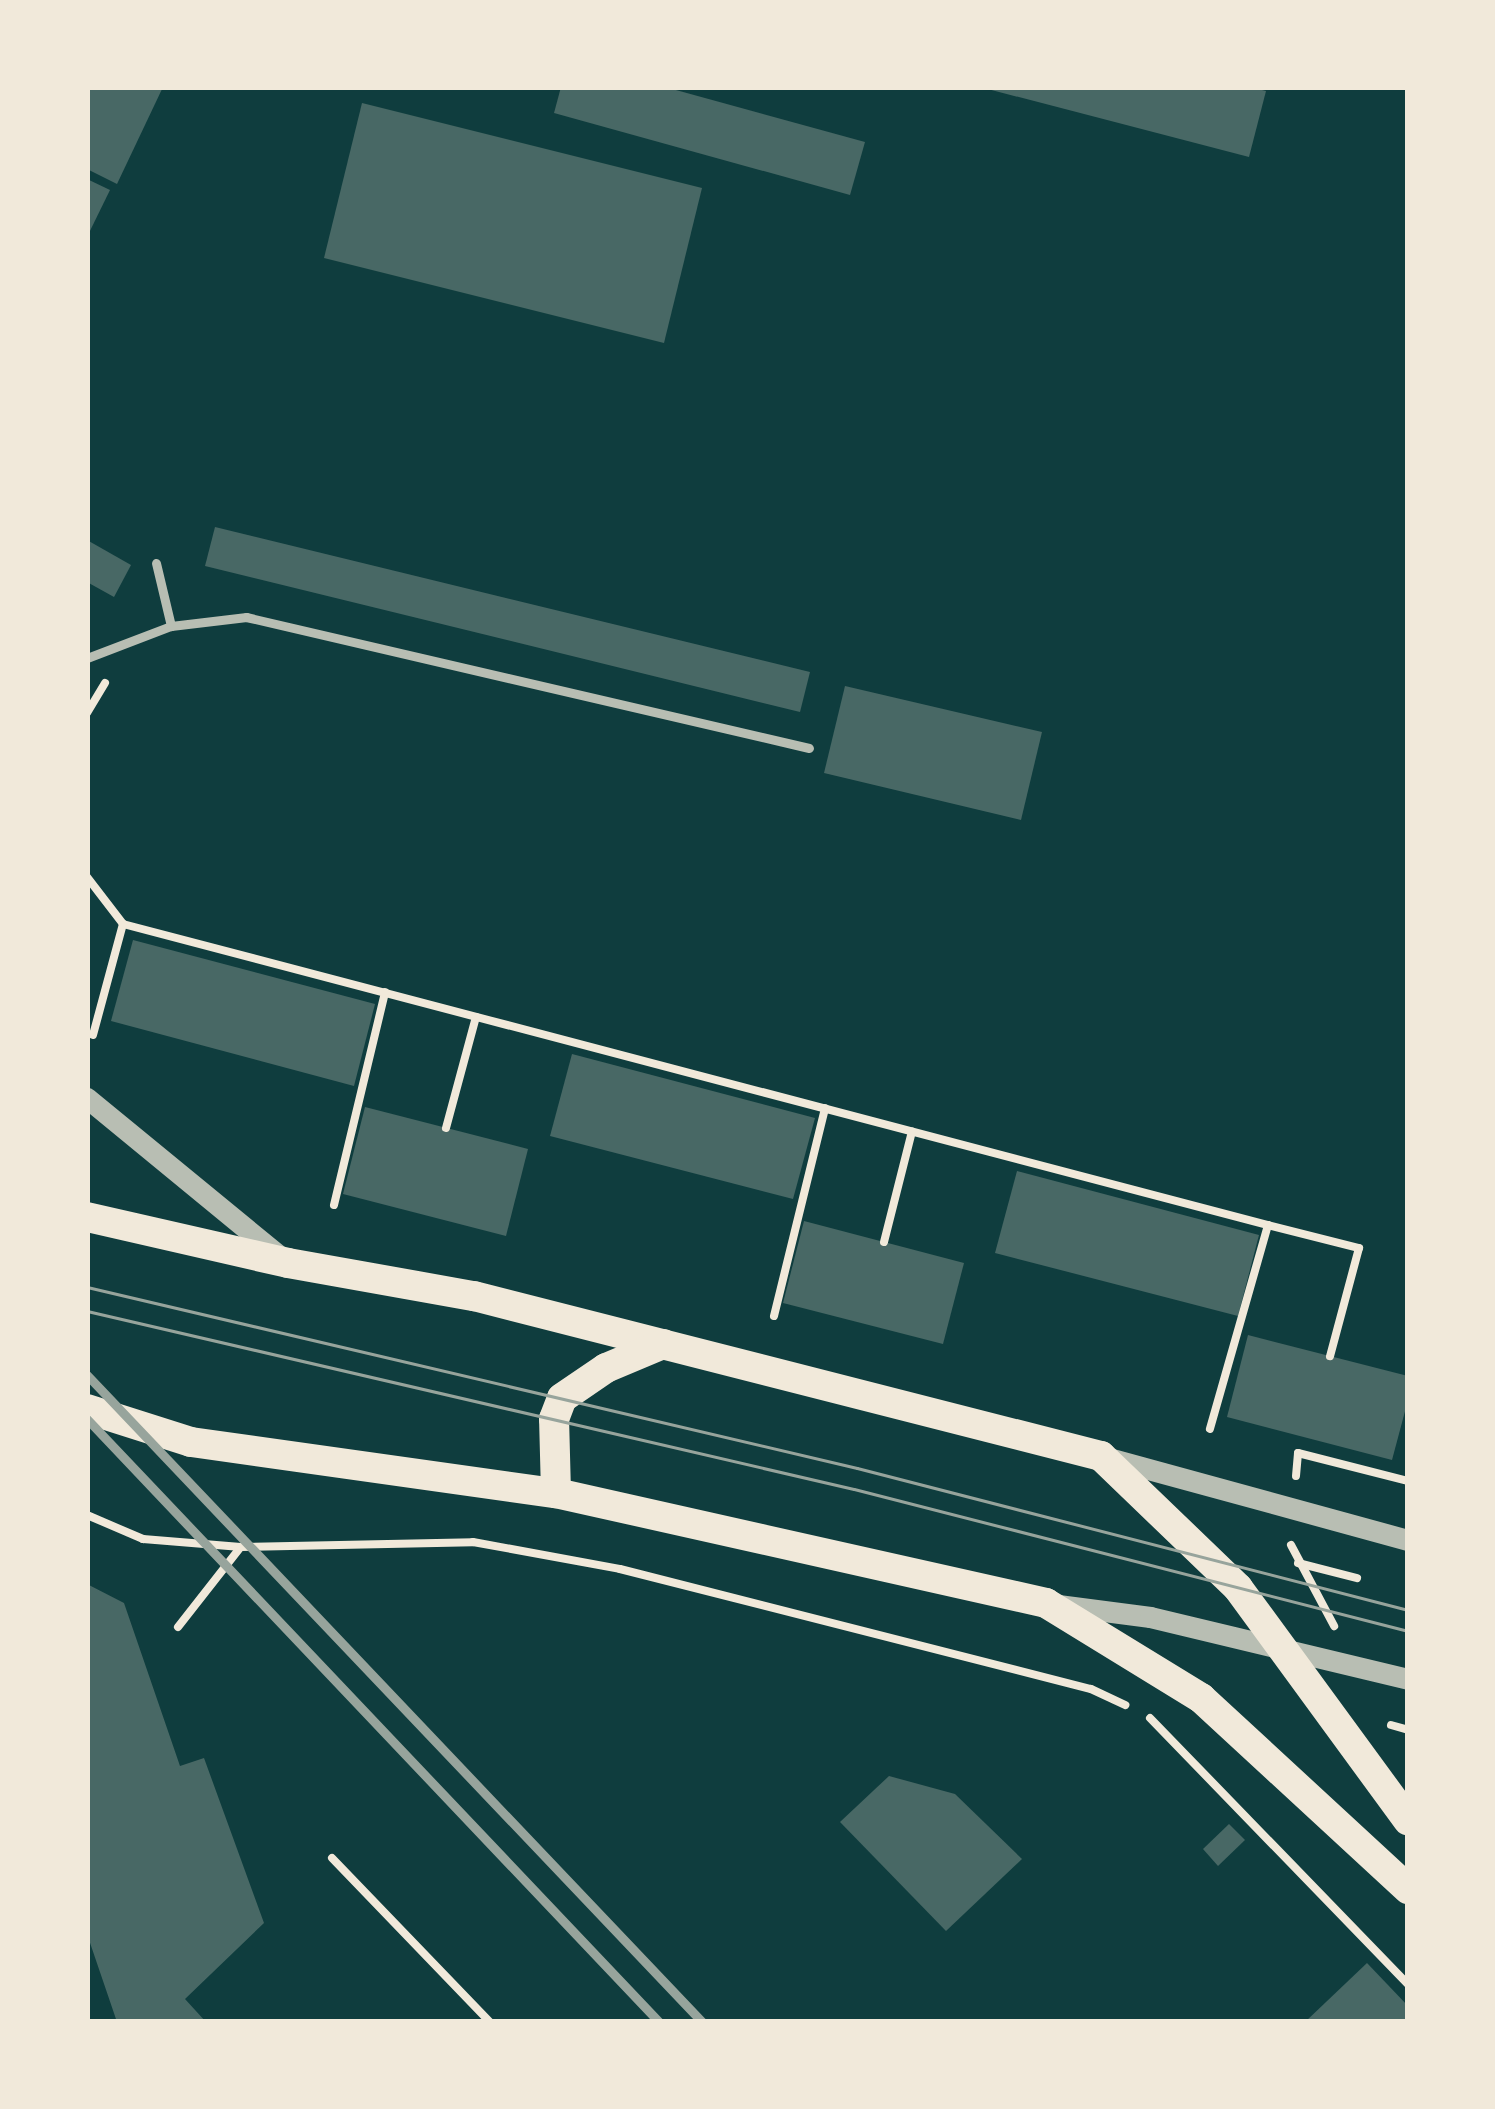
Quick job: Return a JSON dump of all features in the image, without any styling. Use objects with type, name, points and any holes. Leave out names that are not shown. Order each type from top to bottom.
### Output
[{"type":"main road","points":[[87,1217],[288,1263],[474,1296],[1101,1456],[1212,1559],[1284,1647],[1408,1820]]},
{"type":"main road","points":[[556,1493],[554,1420],[562,1398],[606,1368],[663,1344]]},
{"type":"main road","points":[[87,1409],[191,1442],[556,1493],[1046,1603],[1201,1698],[1408,1889]]},
{"type":"street","points":[[87,1097],[288,1263]]},
{"type":"street","points":[[1101,1456],[1408,1540]]},
{"type":"street","points":[[1046,1603],[1150,1617],[1408,1678]]},
{"type":"lane","points":[[155,563],[171,626]]},
{"type":"lane","points":[[87,658],[171,626],[246,616],[809,748]]},
{"type":"path","points":[[87,878],[123,924],[1359,1248],[1330,1356]]},
{"type":"path","points":[[93,1035],[123,924]]},
{"type":"path","points":[[194,956],[196,943]]},
{"type":"path","points":[[315,988],[319,975]]},
{"type":"path","points":[[334,1205],[385,992]]},
{"type":"path","points":[[446,1128],[476,1017]]},
{"type":"path","points":[[633,1070],[635,1058]]},
{"type":"path","points":[[754,1102],[757,1090]]},
{"type":"path","points":[[774,1316],[825,1108]]},
{"type":"path","points":[[884,1242],[912,1131]]},
{"type":"path","points":[[1077,1187],[1080,1175]]},
{"type":"path","points":[[1199,1219],[1202,1208]]},
{"type":"path","points":[[1210,1430],[1268,1225]]},
{"type":"path","points":[[1408,1480],[1298,1454],[1290,1551],[1338,1632],[1391,1689],[1408,1730]]},
{"type":"path","points":[[87,1515],[143,1539],[241,1547],[473,1542],[620,1569],[1091,1689],[1145,1714],[1408,1984]]},
{"type":"path","points":[[178,1627],[241,1547]]},
{"type":"path","points":[[1298,1563],[1357,1578]]},
{"type":"path","points":[[332,1858],[490,2022]]},
{"type":"building","points":[[87,87],[163,87],[117,184],[87,169]]},
{"type":"building","points":[[561,87],[665,87],[865,142],[850,195],[554,113]]},
{"type":"building","points":[[980,87],[1250,87],[1266,91],[1249,157]]},
{"type":"building","points":[[362,103],[702,188],[664,343],[324,258]]},
{"type":"building","points":[[87,179],[110,190],[87,237]]},
{"type":"building","points":[[215,527],[810,672],[800,712],[205,566]]},
{"type":"building","points":[[87,540],[131,565],[114,597],[87,582]]},
{"type":"building","points":[[845,686],[1042,732],[1021,820],[824,773]]},
{"type":"building","points":[[133,940],[375,1004],[354,1086],[111,1021]]},
{"type":"building","points":[[572,1054],[815,1118],[793,1199],[550,1136]]},
{"type":"building","points":[[365,1107],[528,1149],[506,1236],[343,1194]]},
{"type":"building","points":[[1017,1171],[1259,1235],[1238,1316],[995,1253]]},
{"type":"building","points":[[804,1221],[964,1263],[943,1344],[783,1303]]},
{"type":"building","points":[[1248,1335],[1408,1376],[1408,1400],[1392,1460],[1227,1417]]},
{"type":"building","points":[[87,1584],[124,1603],[180,1766],[204,1758],[264,1923],[185,1999],[206,2022],[117,2022],[87,1934]]},
{"type":"building","points":[[889,1776],[955,1794],[1022,1859],[946,1931],[840,1822]]},
{"type":"building","points":[[1229,1824],[1245,1840],[1218,1866],[1203,1849]]},
{"type":"building","points":[[1367,1963],[1408,2006],[1408,2022],[1305,2022]]},
{"type":"tram line","points":[[87,1287],[857,1468],[1408,1610]]},
{"type":"tram line","points":[[87,1311],[854,1489],[1408,1631]]},
{"type":"railway","points":[[87,1375],[702,2022]]},
{"type":"railway","points":[[87,1419],[659,2022]]}]
